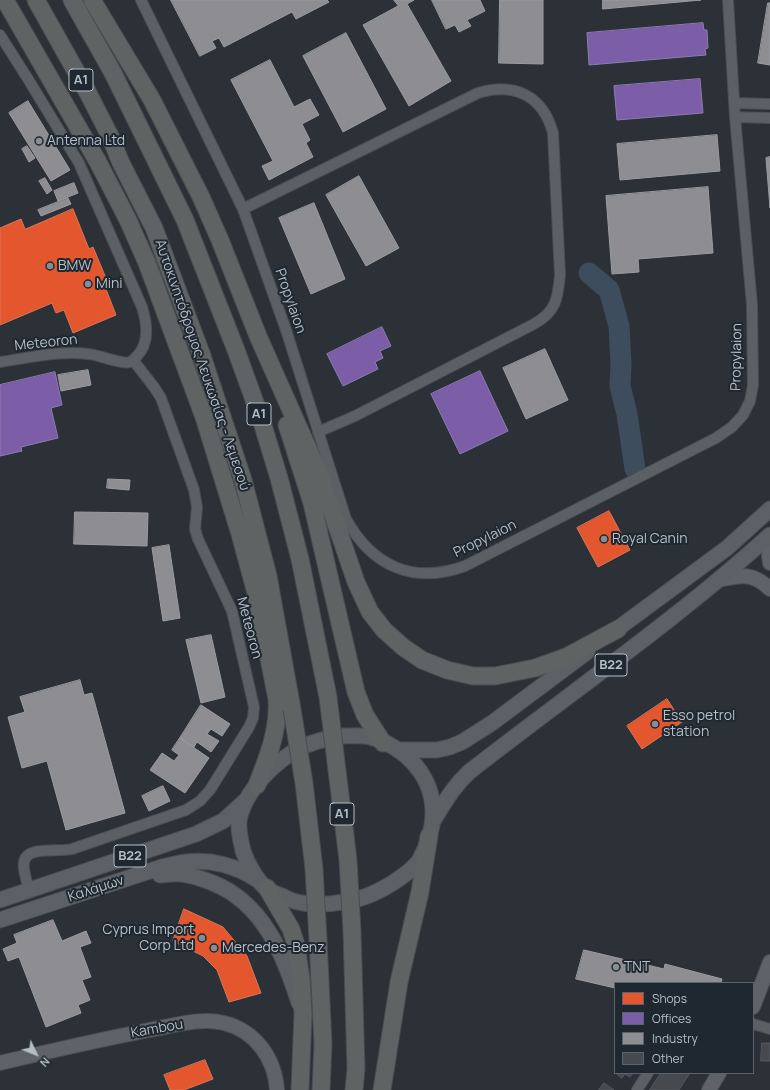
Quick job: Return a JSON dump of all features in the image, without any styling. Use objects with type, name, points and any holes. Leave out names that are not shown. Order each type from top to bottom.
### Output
[{"type":"highway","points":[[5,0],[74,117],[115,194],[147,263],[204,417],[256,593],[277,699],[278,714],[271,748],[253,790]]},
{"type":"highway","points":[[18,0],[74,117]]},
{"type":"highway","name":"Αυτοκινητόδρομος Λευκωσίας - Λεμεσού","points":[[36,0],[87,91],[154,228],[201,353],[244,480],[268,576],[305,791],[314,868],[318,940],[323,1044],[321,1090]]},
{"type":"highway","name":"A1","points":[[72,0],[113,73],[185,220],[236,350],[261,419],[279,478],[300,559],[328,697],[348,860],[355,1022],[356,1069],[354,1090]]},
{"type":"highway","points":[[92,0],[152,100],[220,240],[258,336],[318,471],[356,582],[370,612],[384,630],[403,647],[422,660],[448,670],[473,676],[495,676],[534,668],[566,657],[618,629]]},
{"type":"highway","points":[[258,336],[312,503],[356,692],[365,715],[384,743]]},
{"type":"highway","points":[[382,1090],[400,982],[420,892],[431,829]]},
{"type":"highway","points":[[264,885],[291,929],[296,945],[301,979],[303,1014],[300,1090]]},
{"type":"main road","name":"B22","points":[[399,750],[437,750],[450,747],[462,742],[492,723],[727,548],[770,508]]},
{"type":"main road","name":"B22","points":[[431,829],[432,798],[424,777],[417,767],[399,750],[370,737],[360,736],[343,736],[321,739],[289,754],[271,769],[253,790],[239,822],[239,834],[247,861],[264,885],[289,900],[320,904],[354,901],[375,893],[398,880],[418,863],[431,829],[447,797],[458,782],[469,772],[652,634],[770,535]]},
{"type":"main road","name":"Καλάμων","points":[[0,900],[196,834],[223,820],[236,810],[253,790]]},
{"type":"main road","name":"Καλάμων","points":[[0,920],[162,867],[186,862],[203,861],[234,868],[245,872],[264,885]]},
{"type":"main road","points":[[135,876],[181,874],[195,876],[221,886],[245,901],[262,920],[269,932],[292,980],[303,1014]]},
{"type":"street","name":"Propylaion","points":[[142,0],[243,209],[286,330],[346,519],[357,538],[371,552],[389,564],[411,572],[434,574],[455,570],[464,566],[716,438],[743,415],[750,401],[753,385],[752,305],[735,117],[728,0]]},
{"type":"street","points":[[0,35],[79,163],[142,307],[145,318],[146,333],[144,346],[142,352],[133,360]]},
{"type":"street","points":[[243,209],[478,92],[497,88],[513,90],[528,96],[545,112],[549,119],[553,134],[560,275],[558,293],[554,306],[550,312],[534,324],[354,416],[318,432]]},
{"type":"street","points":[[734,103],[770,104]]},
{"type":"street","points":[[735,117],[770,118]]},
{"type":"street","name":"Meteoron","points":[[0,362],[73,353],[96,355],[122,363],[133,360],[154,387],[161,398],[192,484],[196,503],[194,524],[196,534],[232,612],[254,707],[253,718],[248,731],[210,790],[196,805],[186,810],[72,849],[62,851],[38,850],[29,854],[24,861],[29,890]]},
{"type":"street","points":[[770,546],[770,563]]},
{"type":"street","points":[[718,580],[735,576],[749,576],[757,579],[770,589]]},
{"type":"street","points":[[754,1004],[770,962]]},
{"type":"street","name":"Kambou","points":[[0,1063],[98,1040],[178,1025],[211,1021],[225,1023],[237,1028],[256,1040],[269,1058],[276,1079],[277,1090]]},
{"type":"street","points":[[754,1024],[770,1029]]},
{"type":"street","points":[[637,1090],[647,1074]]},
{"type":"street","points":[[709,1090],[718,1074]]},
{"type":"building: Shops","name":"BMW","points":[[73,209],[89,249],[93,247],[108,283],[104,284],[116,315],[73,333],[64,310],[56,313],[52,303],[0,325],[0,228],[21,219],[25,229]]},
{"type":"building: Shops","name":"Royal Canin","points":[[609,511],[630,550],[598,567],[577,528]]},
{"type":"building: Shops","name":"Esso petrol station","points":[[667,699],[682,722],[642,749],[627,726]]},
{"type":"building: Shops","name":"Mercedes-Benz","points":[[184,909],[223,927],[247,956],[261,993],[229,1002],[217,970],[203,956],[173,941]]},
{"type":"building: Shops","points":[[205,1060],[213,1079],[184,1090],[170,1090],[164,1075]]},
{"type":"building: Offices","points":[[703,23],[704,30],[707,30],[708,48],[705,49],[706,55],[589,65],[587,33]]},
{"type":"building: Offices","points":[[700,79],[703,113],[617,120],[614,86]]},
{"type":"building: Offices","points":[[382,327],[391,346],[380,351],[383,358],[375,362],[378,369],[343,386],[327,354]]},
{"type":"building: Offices","points":[[480,371],[508,431],[460,454],[431,394]]},
{"type":"building: Offices","points":[[55,372],[62,405],[51,408],[58,438],[21,447],[22,451],[0,456],[0,385]]},
{"type":"building: Industry","points":[[171,0],[327,0],[329,2],[296,19],[292,12],[224,47],[219,38],[212,41],[216,48],[200,56]]},
{"type":"building: Industry","points":[[394,0],[414,0],[407,4],[451,81],[409,106],[363,25],[398,6]]},
{"type":"building: Industry","points":[[432,0],[480,0],[485,11],[467,20],[471,26],[459,32],[455,25],[446,29]]},
{"type":"building: Industry","points":[[500,0],[543,0],[543,64],[499,63]]},
{"type":"building: Industry","points":[[603,0],[701,0],[603,9]]},
{"type":"building: Industry","points":[[768,3],[770,3],[770,65],[758,63]]},
{"type":"building: Industry","points":[[346,33],[386,109],[343,132],[303,56]]},
{"type":"building: Industry","points":[[270,60],[294,107],[310,99],[319,115],[302,124],[310,140],[306,143],[313,157],[269,180],[262,166],[273,161],[231,80]]},
{"type":"building: Industry","name":"Antenna Ltd","points":[[28,101],[70,170],[51,181],[9,113]]},
{"type":"building: Industry","points":[[717,135],[720,171],[620,180],[617,144]]},
{"type":"building: Industry","points":[[27,146],[35,158],[29,162],[22,149]]},
{"type":"building: Industry","points":[[770,157],[770,208],[766,158]]},
{"type":"building: Industry","points":[[359,176],[399,248],[366,266],[326,195]]},
{"type":"building: Industry","points":[[45,178],[52,190],[47,194],[39,181]]},
{"type":"building: Industry","points":[[74,183],[78,193],[58,201],[54,191]]},
{"type":"building: Industry","points":[[708,187],[713,253],[638,259],[639,272],[612,274],[606,196]]},
{"type":"building: Industry","points":[[68,198],[71,204],[41,216],[38,210]]},
{"type":"building: Industry","points":[[314,203],[345,279],[311,294],[279,218]]},
{"type":"building: Industry","points":[[545,349],[568,400],[526,419],[503,368]]},
{"type":"building: Industry","points":[[88,370],[91,385],[61,391],[58,375]]},
{"type":"building: Industry","points":[[108,479],[130,480],[129,490],[107,488]]},
{"type":"building: Industry","points":[[75,512],[148,513],[147,546],[74,544]]},
{"type":"building: Industry","points":[[169,545],[180,618],[163,621],[152,548]]},
{"type":"building: Industry","points":[[211,635],[225,697],[201,703],[186,640]]},
{"type":"building: Industry","points":[[80,680],[84,695],[92,693],[125,813],[66,830],[47,761],[22,768],[8,717],[25,712],[20,697]]},
{"type":"building: Industry","points":[[201,705],[230,724],[222,736],[211,729],[207,734],[219,741],[211,752],[197,742],[194,747],[180,738]]},
{"type":"building: Industry","points":[[180,738],[209,758],[185,793],[150,770],[162,753],[174,761],[179,755],[172,750]]},
{"type":"building: Industry","points":[[163,786],[170,801],[149,811],[142,796]]},
{"type":"building: Industry","points":[[53,920],[62,941],[86,931],[91,943],[80,947],[91,977],[82,980],[90,1000],[78,1005],[81,1013],[46,1027],[19,957],[8,961],[3,949],[17,943],[14,935]]},
{"type":"building: Industry","name":"TNT","points":[[584,950],[664,969],[665,964],[722,979],[721,982],[614,982],[614,988],[576,979]]},
{"type":"building: Other","points":[[762,1043],[770,1043],[770,1061],[761,1061]]},
{"type":"building: Other","points":[[617,1074],[625,1074],[622,1078]]},
{"type":"building: Other","points":[[625,1074],[632,1074],[630,1077]]},
{"type":"building: Other","points":[[660,1074],[689,1074],[679,1090],[650,1090]]},
{"type":"building: Other","points":[[604,1083],[614,1090],[599,1090]]},
{"type":"waterway","points":[[589,273],[609,290],[619,326],[621,364],[620,386],[627,414],[635,469]]},
{"type":"place","name":"Antenna Ltd","points":[[39,141]]},
{"type":"place","name":"BMW","points":[[50,266]]},
{"type":"place","name":"Mini","points":[[88,284]]},
{"type":"place","name":"Royal Canin","points":[[604,539]]},
{"type":"place","name":"Esso petrol station","points":[[655,724]]},
{"type":"place","name":"Cyprus Import Corp Ltd","points":[[202,938]]},
{"type":"place","name":"Mercedes-Benz","points":[[214,948]]},
{"type":"place","name":"TNT","points":[[616,967]]}]
